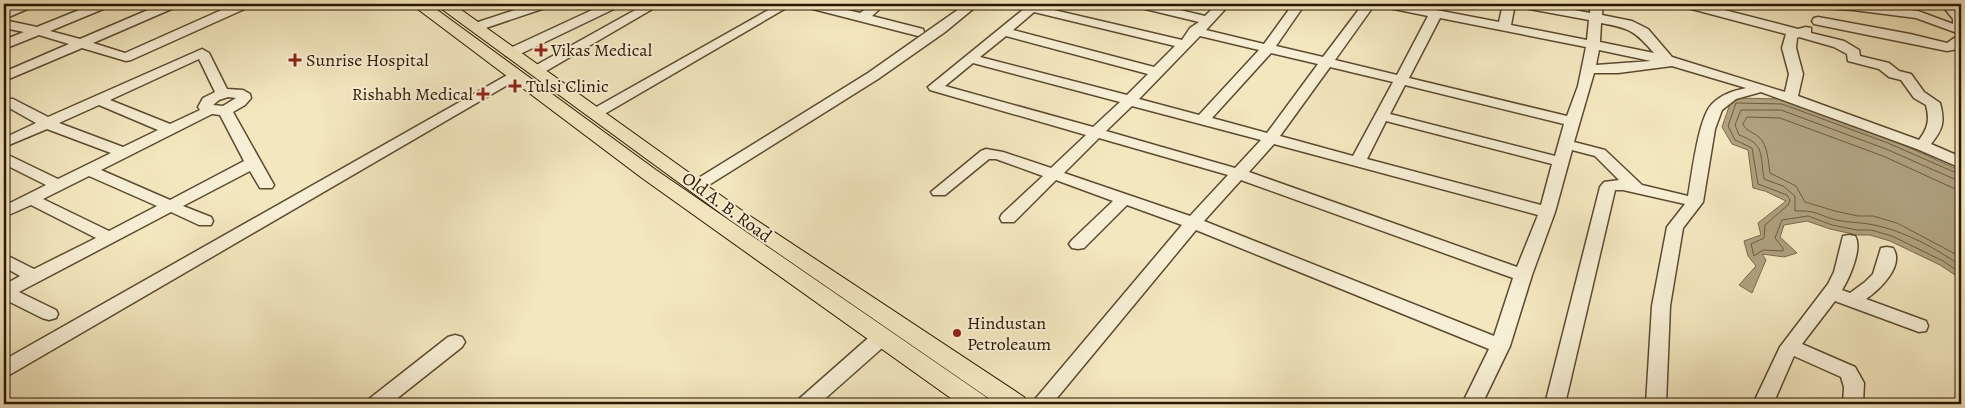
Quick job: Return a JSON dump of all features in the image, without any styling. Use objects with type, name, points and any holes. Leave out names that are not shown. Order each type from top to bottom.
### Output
[{"type":"main road","name":"Old A. B. Road","points":[[420,4],[650,174],[977,404]]},
{"type":"main road","name":"Old A. B. Road","points":[[444,4],[698,185],[738,216],[1015,404]]},
{"type":"street","points":[[4,15],[28,4]]},
{"type":"street","points":[[4,45],[104,4]]},
{"type":"street","points":[[142,4],[166,6]]},
{"type":"street","points":[[4,24],[82,43],[126,57],[245,4]]},
{"type":"street","points":[[476,27],[544,4]]},
{"type":"street","points":[[511,52],[614,4]]},
{"type":"street","points":[[536,71],[656,4]]},
{"type":"street","points":[[596,113],[787,4]]},
{"type":"street","points":[[808,4],[918,32]]},
{"type":"street","points":[[862,17],[880,4]]},
{"type":"street","points":[[698,185],[895,63],[973,4]]},
{"type":"street","points":[[1141,4],[1208,20]]},
{"type":"street","points":[[1008,218],[1129,101],[1224,4]]},
{"type":"street","points":[[1202,119],[1267,49],[1299,4]]},
{"type":"street","points":[[1041,404],[1193,222],[1271,138],[1369,4]]},
{"type":"street","points":[[1388,4],[1441,11],[1504,27],[1668,60],[1762,88],[1922,146],[1961,163]]},
{"type":"street","points":[[1504,27],[1509,4]]},
{"type":"street","points":[[1524,4],[1597,11],[1636,27],[1668,60]]},
{"type":"street","points":[[1688,4],[1839,44],[1854,53],[1853,58],[1884,66],[1894,74],[1910,80],[1919,95],[1931,101],[1935,108],[1934,130],[1922,146]]},
{"type":"street","points":[[1815,4],[1818,21]]},
{"type":"street","points":[[1821,4],[1852,5],[1918,15],[1960,33]]},
{"type":"street","points":[[1818,21],[1910,38],[1947,47],[1952,46],[1960,33],[1959,19],[1947,4]]},
{"type":"street","points":[[1951,4],[1961,4]]},
{"type":"street","points":[[4,77],[166,6]]},
{"type":"street","points":[[1183,44],[1034,6],[935,87],[1237,173],[1523,275]]},
{"type":"street","points":[[1358,161],[1401,80],[1441,11]]},
{"type":"street","points":[[1472,404],[1500,346],[1546,212],[1572,122],[1585,86],[1597,11]]},
{"type":"street","points":[[1790,98],[1797,73],[1788,46],[1792,36],[1806,31],[1818,21]]},
{"type":"street","points":[[1004,31],[1156,72]]},
{"type":"street","points":[[1196,32],[1572,122]]},
{"type":"street","points":[[4,143],[98,100],[200,49],[219,105],[266,186]]},
{"type":"street","points":[[970,58],[1546,212]]},
{"type":"street","points":[[1589,68],[1615,70],[1635,66],[1665,64],[1668,63],[1668,60]]},
{"type":"street","points":[[4,369],[516,74]]},
{"type":"street","points":[[1656,404],[1661,306],[1675,227],[1695,202],[1708,128],[1716,108],[1731,96],[1762,88]]},
{"type":"street","points":[[98,100],[168,129]]},
{"type":"street","points":[[8,102],[47,124],[123,152]]},
{"type":"street","points":[[4,212],[219,105]]},
{"type":"street","points":[[1383,116],[1561,162]]},
{"type":"street","points":[[1566,144],[1600,153],[1636,188]]},
{"type":"street","points":[[939,192],[986,154],[992,153],[1193,222],[1500,346]]},
{"type":"street","points":[[4,158],[58,185]]},
{"type":"street","points":[[4,292],[253,163]]},
{"type":"street","points":[[88,170],[205,221]]},
{"type":"street","points":[[1555,404],[1608,187],[1617,184],[1695,202]]},
{"type":"street","points":[[1078,244],[1125,198]]},
{"type":"street","points":[[31,199],[108,237]]},
{"type":"street","points":[[1762,404],[1790,346],[1833,293],[1846,269],[1849,240]]},
{"type":"street","points":[[1851,300],[1871,288],[1882,276],[1887,264],[1888,252]]},
{"type":"street","points":[[4,260],[33,276]]},
{"type":"street","points":[[4,292],[49,314]]},
{"type":"street","points":[[1833,293],[1919,326]]},
{"type":"street","points":[[806,404],[882,337]]},
{"type":"street","points":[[376,404],[455,342]]},
{"type":"street","points":[[1790,346],[1848,372],[1853,378],[1853,404]]},
{"type":"water","points":[[1732,98],[1783,99],[1890,139],[1961,171],[1961,279],[1940,265],[1890,241],[1870,235],[1857,235],[1830,229],[1807,221],[1784,225],[1780,237],[1797,253],[1784,257],[1762,254],[1766,260],[1752,293],[1739,285],[1756,266],[1748,256],[1744,241],[1761,235],[1758,223],[1786,201],[1765,191],[1753,188],[1748,150],[1732,144],[1722,127]]},
{"type":"place","name":"Vikas Medical","points":[[541,50]]},
{"type":"place","name":"Sunrise Hospital","points":[[295,60]]},
{"type":"place","name":"Tulsi Clinic","points":[[515,86]]},
{"type":"place","name":"Rishabh Medical","points":[[483,94]]},
{"type":"place","name":"Hindustan Petroleaum","points":[[957,333]]}]
